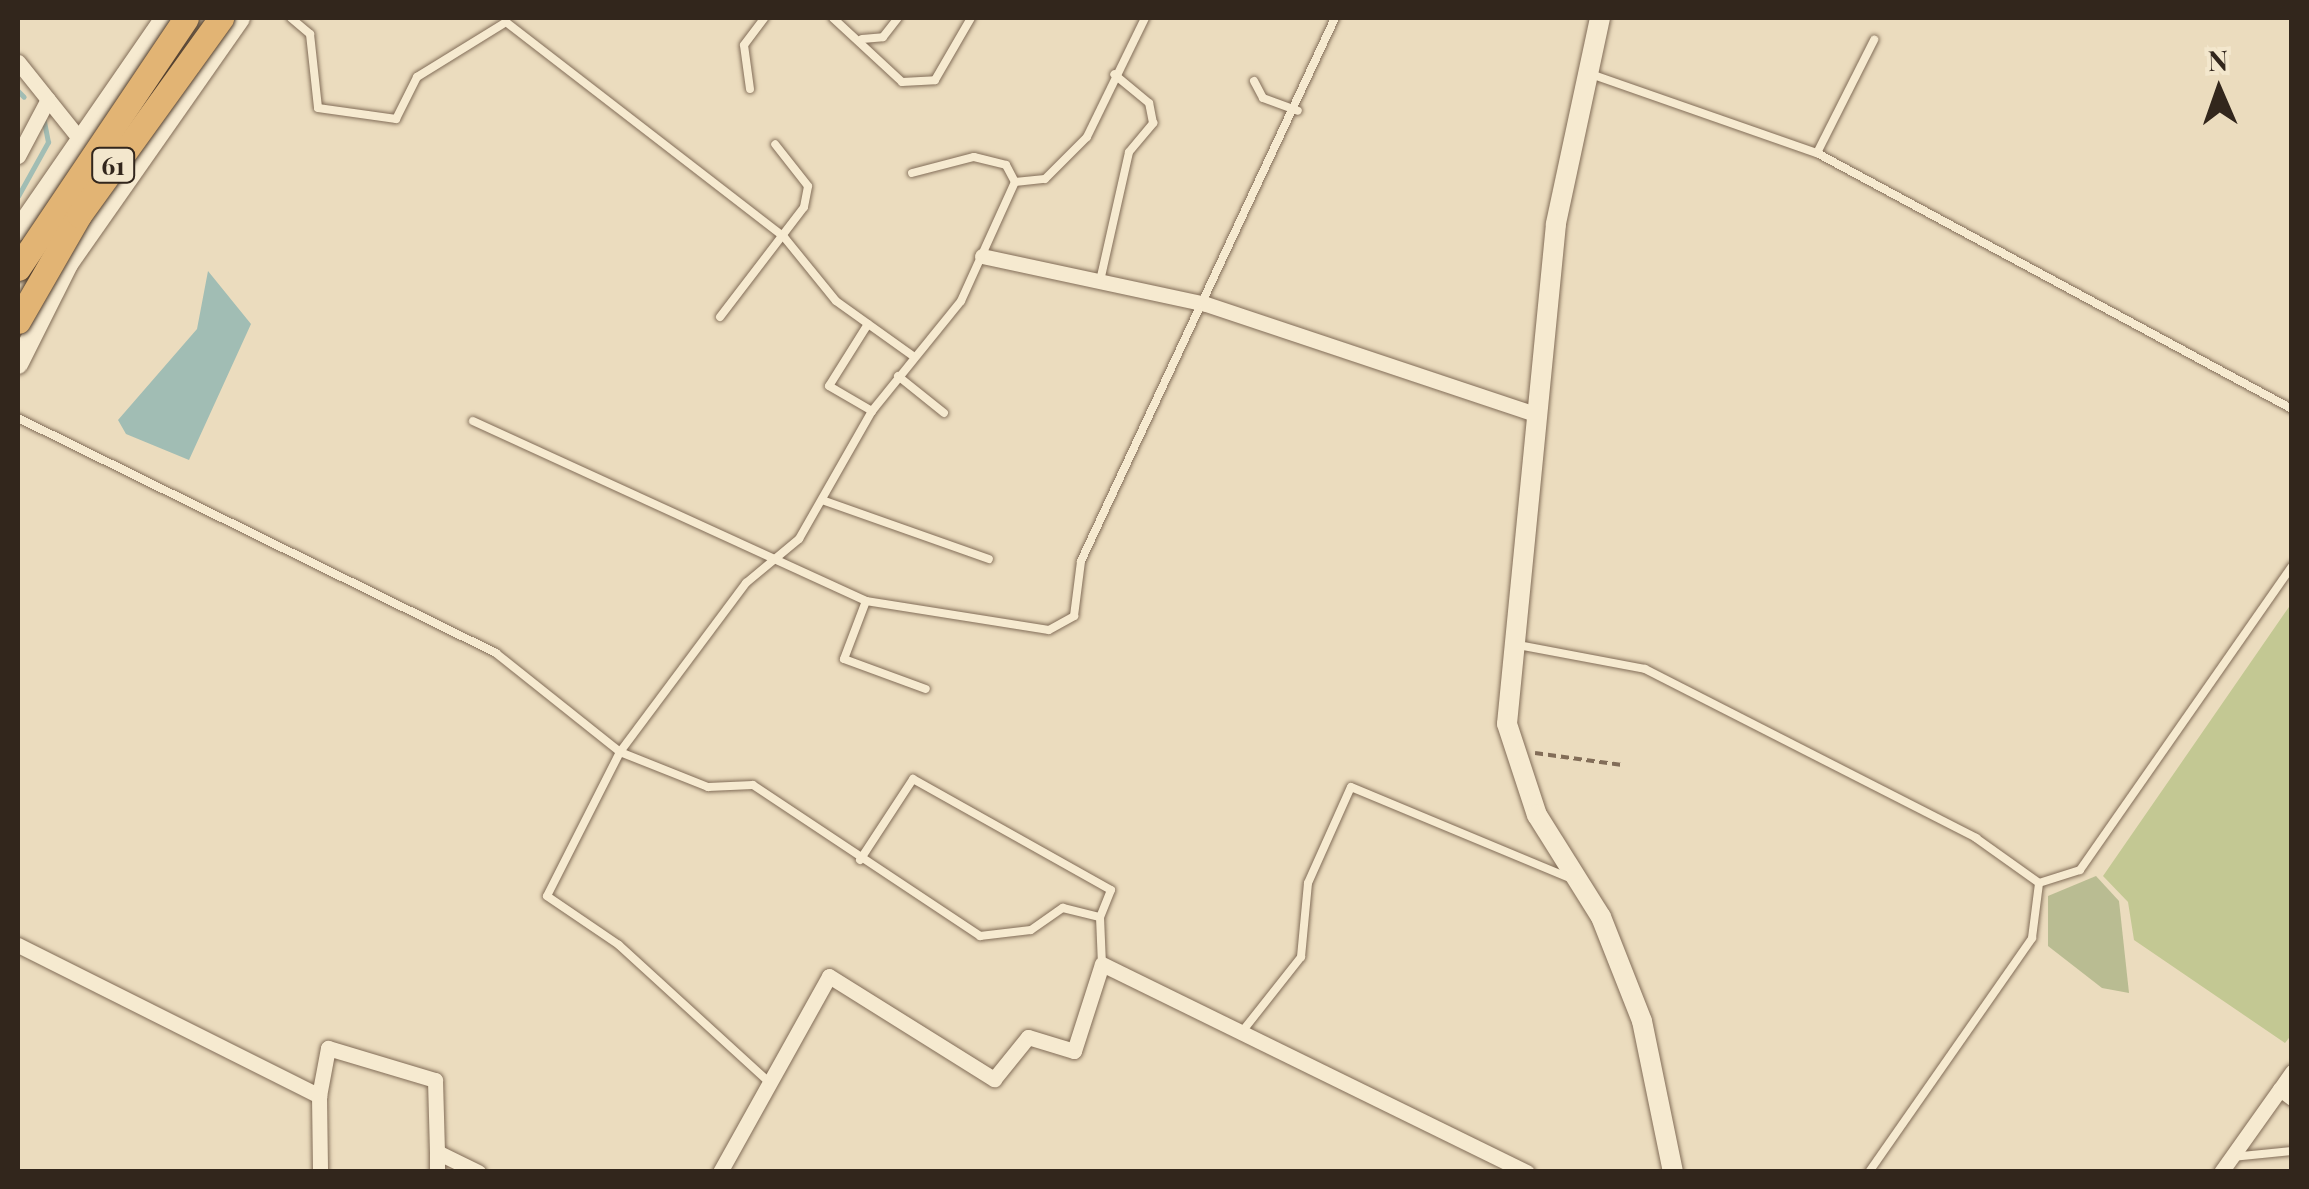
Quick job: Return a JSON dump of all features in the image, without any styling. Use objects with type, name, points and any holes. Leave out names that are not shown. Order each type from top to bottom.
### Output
[{"type":"highway","name":"61","points":[[18,268],[186,18]]},
{"type":"highway","name":"61","points":[[18,321],[90,198],[221,18]]},
{"type":"street","points":[[18,231],[77,137],[165,18]]},
{"type":"street","points":[[18,364],[120,184],[240,18]]},
{"type":"street","points":[[1600,18],[1584,72],[1535,414],[1508,643],[1516,750],[1538,815],[1579,882],[1642,1021],[1673,1172]]},
{"type":"street","points":[[18,62],[120,184]]},
{"type":"street","points":[[18,156],[48,99]]},
{"type":"street","points":[[982,256],[1100,286],[1206,304],[1535,414]]},
{"type":"street","points":[[18,945],[319,1096]]},
{"type":"street","points":[[720,1172],[773,1086],[830,976],[994,1078],[1028,1037],[1074,1051],[1102,964],[1239,1036],[1526,1172]]},
{"type":"street","points":[[320,1172],[319,1096],[328,1048],[436,1080],[437,1172]]},
{"type":"street","points":[[2222,1172],[2286,1093],[2292,1072]]},
{"type":"street","points":[[437,1152],[478,1172]]},
{"type":"lane","points":[[291,18],[310,34],[318,108],[396,119],[418,77],[506,22],[784,237],[836,301],[913,356]]},
{"type":"lane","points":[[750,89],[744,46],[764,18]]},
{"type":"lane","points":[[832,18],[840,32],[862,39],[883,37],[898,18]]},
{"type":"lane","points":[[862,39],[902,82],[934,80],[971,18]]},
{"type":"lane","points":[[1015,182],[1045,178],[1086,137],[1114,74],[1146,18]]},
{"type":"lane","points":[[474,422],[772,562],[866,601],[1049,630],[1074,616],[1081,561],[1298,111],[1336,18]]},
{"type":"lane","points":[[1816,153],[1874,40]]},
{"type":"lane","points":[[1584,72],[1715,110],[1816,153],[2292,409]]},
{"type":"lane","points":[[1100,286],[1129,152],[1153,123],[1149,103],[1114,74]]},
{"type":"lane","points":[[1254,81],[1264,98],[1298,111]]},
{"type":"lane","points":[[720,317],[784,237],[808,186],[776,144]]},
{"type":"lane","points":[[912,173],[974,156],[1006,164],[1015,182]]},
{"type":"lane","points":[[773,1086],[619,945],[546,896],[620,752],[693,648],[772,562],[800,539],[872,411],[961,301],[1015,182]]},
{"type":"lane","points":[[868,324],[829,386],[872,411]]},
{"type":"lane","points":[[898,376],[944,414]]},
{"type":"lane","points":[[18,418],[496,653],[620,752],[708,787],[753,785],[860,860],[980,936],[1032,930],[1063,908],[1100,918]]},
{"type":"lane","points":[[822,500],[989,559]]},
{"type":"lane","points":[[2038,883],[2080,870],[2292,566]]},
{"type":"lane","points":[[866,601],[844,659],[926,689]]},
{"type":"lane","points":[[1508,643],[1645,669],[1976,838],[2038,883]]},
{"type":"lane","points":[[860,860],[914,779],[1111,890],[1100,918],[1102,964]]},
{"type":"lane","points":[[1239,1036],[1301,957],[1308,883],[1352,787],[1579,882]]},
{"type":"lane","points":[[1869,1172],[2032,938],[2038,883]]},
{"type":"lane","points":[[2232,1157],[2292,1151]]},
{"type":"path","points":[[1516,750],[1622,765]]},
{"type":"green space","points":[[2291,604],[2292,1034],[2285,1043],[2134,940],[2128,902],[2103,876]]},
{"type":"green space","points":[[2096,876],[2119,901],[2129,993],[2102,988],[2048,946],[2048,896]]},
{"type":"water","points":[[208,271],[251,324],[189,460],[126,434],[118,420],[197,329]]},
{"type":"waterway","points":[[18,91],[24,97]]},
{"type":"waterway","points":[[18,196],[48,142],[43,117]]}]
